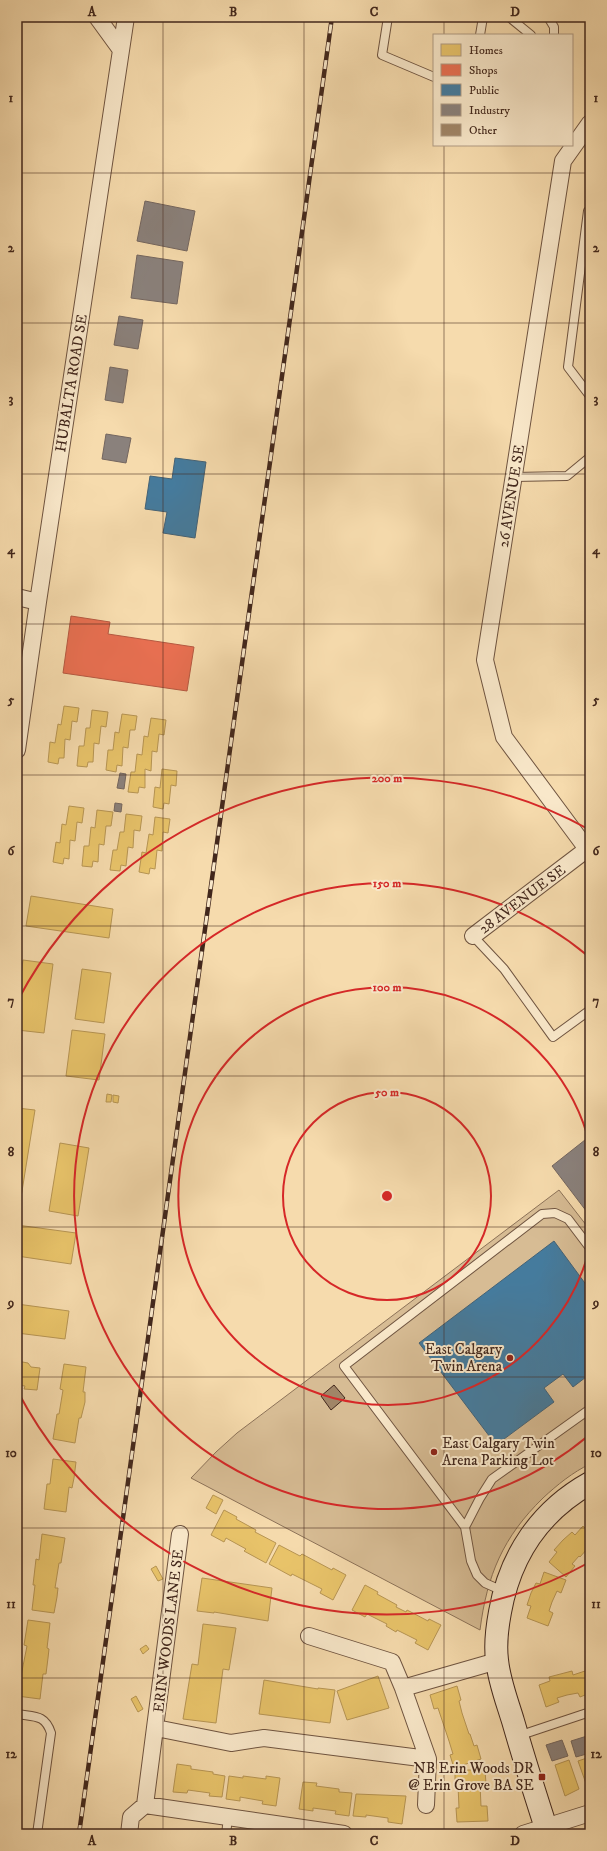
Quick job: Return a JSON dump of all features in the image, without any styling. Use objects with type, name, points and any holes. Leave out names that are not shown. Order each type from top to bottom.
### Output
[{"type":"street","points":[[97,17],[121,50]]},
{"type":"street","name":"HUBALTA ROAD SE","points":[[17,750],[126,17]]},
{"type":"street","name":"26 AVENUE SE","points":[[573,144],[590,123]]},
{"type":"street","name":"26 AVENUE SE","points":[[572,146],[563,161],[485,660],[504,737],[588,848]]},
{"type":"street","points":[[17,597],[38,602]]},
{"type":"street","name":"28 AVENUE SE","points":[[473,936],[588,848]]},
{"type":"street","points":[[547,1830],[517,1737],[500,1677],[497,1661],[497,1628],[504,1592],[515,1562],[529,1538],[548,1514],[574,1492],[590,1483]]},
{"type":"street","name":"ERIN WOODS LANE SE","points":[[145,1805],[180,1534]]},
{"type":"street","points":[[309,1636],[392,1662],[403,1688],[428,1759],[426,1805]]},
{"type":"street","points":[[403,1688],[497,1661]]},
{"type":"street","name":"ERIN WOODS LANE SE","points":[[156,1728],[231,1743],[264,1738],[428,1759]]},
{"type":"street","points":[[129,1834],[131,1817],[145,1805],[344,1834]]},
{"type":"street","points":[[523,1834],[547,1830],[590,1813]]},
{"type":"lane","points":[[388,17],[382,55],[433,77]]},
{"type":"lane","points":[[480,34],[483,17]]},
{"type":"lane","points":[[509,17],[530,34]]},
{"type":"lane","points":[[548,17],[554,27],[554,34]]},
{"type":"lane","points":[[590,209],[588,211],[568,367],[590,396]]},
{"type":"lane","points":[[514,477],[567,476],[590,458]]},
{"type":"lane","points":[[473,936],[504,969],[553,1037],[590,1010]]},
{"type":"lane","points":[[504,1592],[485,1583],[477,1575],[471,1561],[465,1527],[344,1366],[542,1214],[555,1213],[568,1219],[590,1248]]},
{"type":"lane","points":[[465,1527],[492,1479],[590,1409]]},
{"type":"lane","points":[[517,1737],[590,1712]]},
{"type":"lane","points":[[17,1714],[41,1718],[48,1724],[51,1733],[37,1834]]},
{"type":"lane","points":[[226,1834],[228,1818]]},
{"type":"shaded area","points":[[17,628],[22,634],[17,673]]},
{"type":"shaded area","points":[[559,1190],[590,1230],[590,1464],[571,1475],[543,1498],[517,1527],[507,1542],[492,1574],[483,1610],[480,1630],[191,1478],[237,1433]]},
{"type":"building: Homes","points":[[64,706],[79,708],[77,722],[72,721],[70,740],[65,739],[64,758],[59,758],[58,764],[48,762],[50,742],[55,743],[58,724],[61,725]]},
{"type":"building: Homes","points":[[92,710],[108,712],[106,727],[101,726],[99,744],[94,743],[93,762],[88,762],[87,767],[77,766],[79,746],[84,746],[86,728],[90,728]]},
{"type":"building: Homes","points":[[122,714],[137,716],[135,730],[130,730],[128,748],[123,747],[122,766],[117,765],[116,772],[106,770],[108,750],[113,750],[115,732],[119,733]]},
{"type":"building: Homes","points":[[151,718],[166,720],[164,735],[159,734],[157,752],[152,751],[151,771],[145,769],[145,788],[139,787],[138,793],[128,792],[131,772],[135,772],[137,754],[142,755],[144,736],[148,737]]},
{"type":"building: Homes","points":[[162,769],[177,771],[176,786],[171,785],[169,804],[164,803],[163,809],[153,807],[155,787],[160,788]]},
{"type":"building: Homes","points":[[69,806],[84,808],[82,823],[77,822],[75,841],[70,840],[69,859],[64,858],[63,864],[53,862],[56,842],[60,843],[62,824],[66,825]]},
{"type":"building: Homes","points":[[97,810],[113,812],[111,826],[106,826],[104,845],[99,844],[98,862],[93,861],[92,867],[82,866],[84,846],[89,846],[91,827],[95,828]]},
{"type":"building: Homes","points":[[126,814],[142,816],[140,831],[134,830],[133,848],[128,847],[126,866],[121,865],[120,871],[110,870],[113,850],[117,850],[120,832],[124,832]]},
{"type":"building: Homes","points":[[155,817],[170,819],[168,833],[163,832],[162,851],[157,850],[155,869],[150,868],[149,874],[139,872],[142,852],[146,853],[149,834],[153,835]]},
{"type":"building: Homes","points":[[31,896],[113,909],[109,938],[26,926]]},
{"type":"building: Homes","points":[[23,960],[53,964],[44,1033],[17,1030],[17,1006]]},
{"type":"building: Homes","points":[[82,969],[111,973],[104,1023],[75,1019]]},
{"type":"building: Homes","points":[[72,1030],[105,1034],[99,1080],[66,1076]]},
{"type":"building: Homes","points":[[107,1094],[112,1095],[111,1102],[106,1102]]},
{"type":"building: Homes","points":[[113,1095],[119,1096],[118,1103],[113,1102]]},
{"type":"building: Homes","points":[[17,1108],[35,1110],[19,1210],[17,1209]]},
{"type":"building: Homes","points":[[60,1143],[89,1148],[78,1216],[49,1211]]},
{"type":"building: Homes","points":[[17,1225],[76,1233],[71,1264],[17,1256]]},
{"type":"building: Homes","points":[[17,1304],[69,1311],[65,1339],[17,1333]]},
{"type":"building: Homes","points":[[17,1361],[28,1363],[31,1367],[40,1368],[37,1390],[24,1389],[25,1386],[17,1385]]},
{"type":"building: Homes","points":[[64,1364],[86,1367],[83,1392],[85,1392],[85,1402],[81,1418],[79,1418],[75,1443],[53,1439],[63,1390],[60,1389]]},
{"type":"building: Homes","points":[[53,1459],[76,1462],[72,1488],[69,1487],[66,1512],[44,1509],[47,1484],[50,1484]]},
{"type":"building: Homes","points":[[213,1495],[223,1500],[216,1514],[206,1508]]},
{"type":"building: Homes","points":[[224,1510],[237,1517],[236,1519],[256,1530],[255,1532],[276,1543],[266,1563],[244,1551],[246,1549],[226,1538],[224,1542],[211,1535]]},
{"type":"building: Homes","points":[[583,1526],[590,1533],[590,1551],[587,1549],[580,1557],[579,1556],[572,1564],[575,1566],[566,1577],[549,1562],[557,1552],[554,1550],[563,1540],[572,1532],[575,1535]]},
{"type":"building: Homes","points":[[42,1534],[65,1538],[55,1588],[58,1588],[54,1613],[32,1610],[36,1559],[39,1560]]},
{"type":"building: Homes","points":[[279,1545],[300,1556],[302,1554],[332,1570],[333,1568],[346,1575],[333,1600],[320,1593],[322,1589],[292,1574],[291,1576],[269,1564]]},
{"type":"building: Homes","points":[[156,1566],[163,1579],[158,1581],[151,1569]]},
{"type":"building: Homes","points":[[544,1572],[566,1580],[561,1593],[557,1591],[552,1602],[549,1611],[553,1613],[548,1626],[527,1618],[531,1606],[527,1605],[531,1593],[536,1583],[540,1584]]},
{"type":"building: Homes","points":[[202,1578],[272,1588],[268,1621],[214,1612],[197,1611]]},
{"type":"building: Homes","points":[[365,1585],[378,1592],[377,1594],[397,1605],[396,1607],[406,1612],[407,1610],[428,1621],[429,1619],[441,1625],[428,1650],[415,1643],[417,1640],[397,1630],[396,1632],[386,1626],[387,1624],[367,1614],[365,1617],[352,1610]]},
{"type":"building: Homes","points":[[28,1620],[50,1623],[46,1674],[43,1674],[40,1699],[17,1696],[27,1646],[24,1645]]},
{"type":"building: Homes","points":[[203,1624],[236,1628],[229,1670],[223,1669],[216,1723],[183,1719],[192,1664],[198,1665]]},
{"type":"building: Homes","points":[[146,1645],[149,1649],[143,1654],[140,1649]]},
{"type":"building: Homes","points":[[572,1671],[573,1675],[585,1671],[590,1685],[590,1693],[580,1697],[578,1693],[557,1698],[559,1702],[546,1707],[539,1685],[550,1681],[549,1677]]},
{"type":"building: Homes","points":[[378,1676],[389,1708],[347,1720],[337,1691]]},
{"type":"building: Homes","points":[[264,1680],[318,1689],[335,1690],[330,1723],[259,1714]]},
{"type":"building: Homes","points":[[457,1686],[461,1700],[459,1701],[462,1713],[474,1746],[477,1745],[481,1759],[454,1768],[450,1755],[453,1754],[449,1741],[438,1708],[434,1709],[430,1695]]},
{"type":"building: Homes","points":[[136,1696],[143,1709],[138,1712],[131,1699]]},
{"type":"building: Homes","points":[[590,1757],[590,1791],[589,1792],[578,1761]]},
{"type":"building: Homes","points":[[569,1760],[579,1789],[565,1796],[555,1765]]},
{"type":"building: Homes","points":[[177,1764],[191,1766],[191,1769],[213,1772],[213,1774],[225,1776],[222,1797],[209,1796],[210,1793],[188,1790],[187,1793],[173,1792]]},
{"type":"building: Homes","points":[[485,1770],[486,1784],[480,1784],[481,1806],[487,1806],[488,1821],[457,1822],[456,1808],[459,1808],[458,1785],[455,1786],[455,1771]]},
{"type":"building: Homes","points":[[229,1776],[266,1779],[266,1776],[280,1778],[276,1806],[262,1804],[263,1801],[240,1797],[240,1801],[226,1799]]},
{"type":"building: Homes","points":[[303,1782],[317,1783],[316,1786],[339,1789],[339,1792],[352,1793],[349,1816],[335,1814],[336,1811],[313,1808],[313,1811],[299,1809]]},
{"type":"building: Homes","points":[[356,1794],[406,1796],[402,1824],[388,1822],[388,1818],[366,1815],[366,1817],[353,1816]]},
{"type":"building: Homes","points":[[169,1831],[190,1834],[169,1834]]},
{"type":"building: Shops","points":[[71,616],[110,622],[108,634],[194,647],[187,691],[63,673]]},
{"type":"building: Public","points":[[175,458],[206,462],[195,538],[163,533],[167,512],[145,509],[150,476],[172,479]]},
{"type":"building: Public","name":"East Calgary Twin Arena","points":[[554,1241],[590,1290],[590,1374],[573,1387],[563,1374],[544,1388],[554,1402],[496,1445],[419,1343]]},
{"type":"building: Industry","points":[[145,201],[195,211],[187,251],[137,241]]},
{"type":"building: Industry","points":[[137,255],[183,262],[177,304],[131,298]]},
{"type":"building: Industry","points":[[119,316],[143,320],[138,349],[114,345]]},
{"type":"building: Industry","points":[[110,367],[128,370],[123,403],[105,400]]},
{"type":"building: Industry","points":[[106,434],[131,438],[126,463],[102,459]]},
{"type":"building: Industry","points":[[120,773],[126,774],[124,789],[117,788]]},
{"type":"building: Industry","points":[[115,803],[122,804],[121,812],[114,811]]},
{"type":"building: Industry","points":[[590,1136],[590,1216],[552,1166]]},
{"type":"building: Industry","points":[[590,1726],[590,1740],[586,1727]]},
{"type":"building: Industry","points":[[587,1736],[590,1746],[590,1753],[576,1757],[571,1741]]},
{"type":"building: Industry","points":[[562,1740],[568,1756],[552,1761],[546,1745]]},
{"type":"building: Other","points":[[334,1385],[345,1398],[331,1410],[321,1396]]},
{"type":"railway","points":[[79,1834],[332,17]]},
{"type":"place","name":"East Calgary Twin Arena","points":[[510,1358]]},
{"type":"place","name":"East Calgary Twin Arena Parking Lot","points":[[434,1452]]},
{"type":"place","name":"NB Erin Woods DR @ Erin Grove BA SE","points":[[542,1777]]}]
